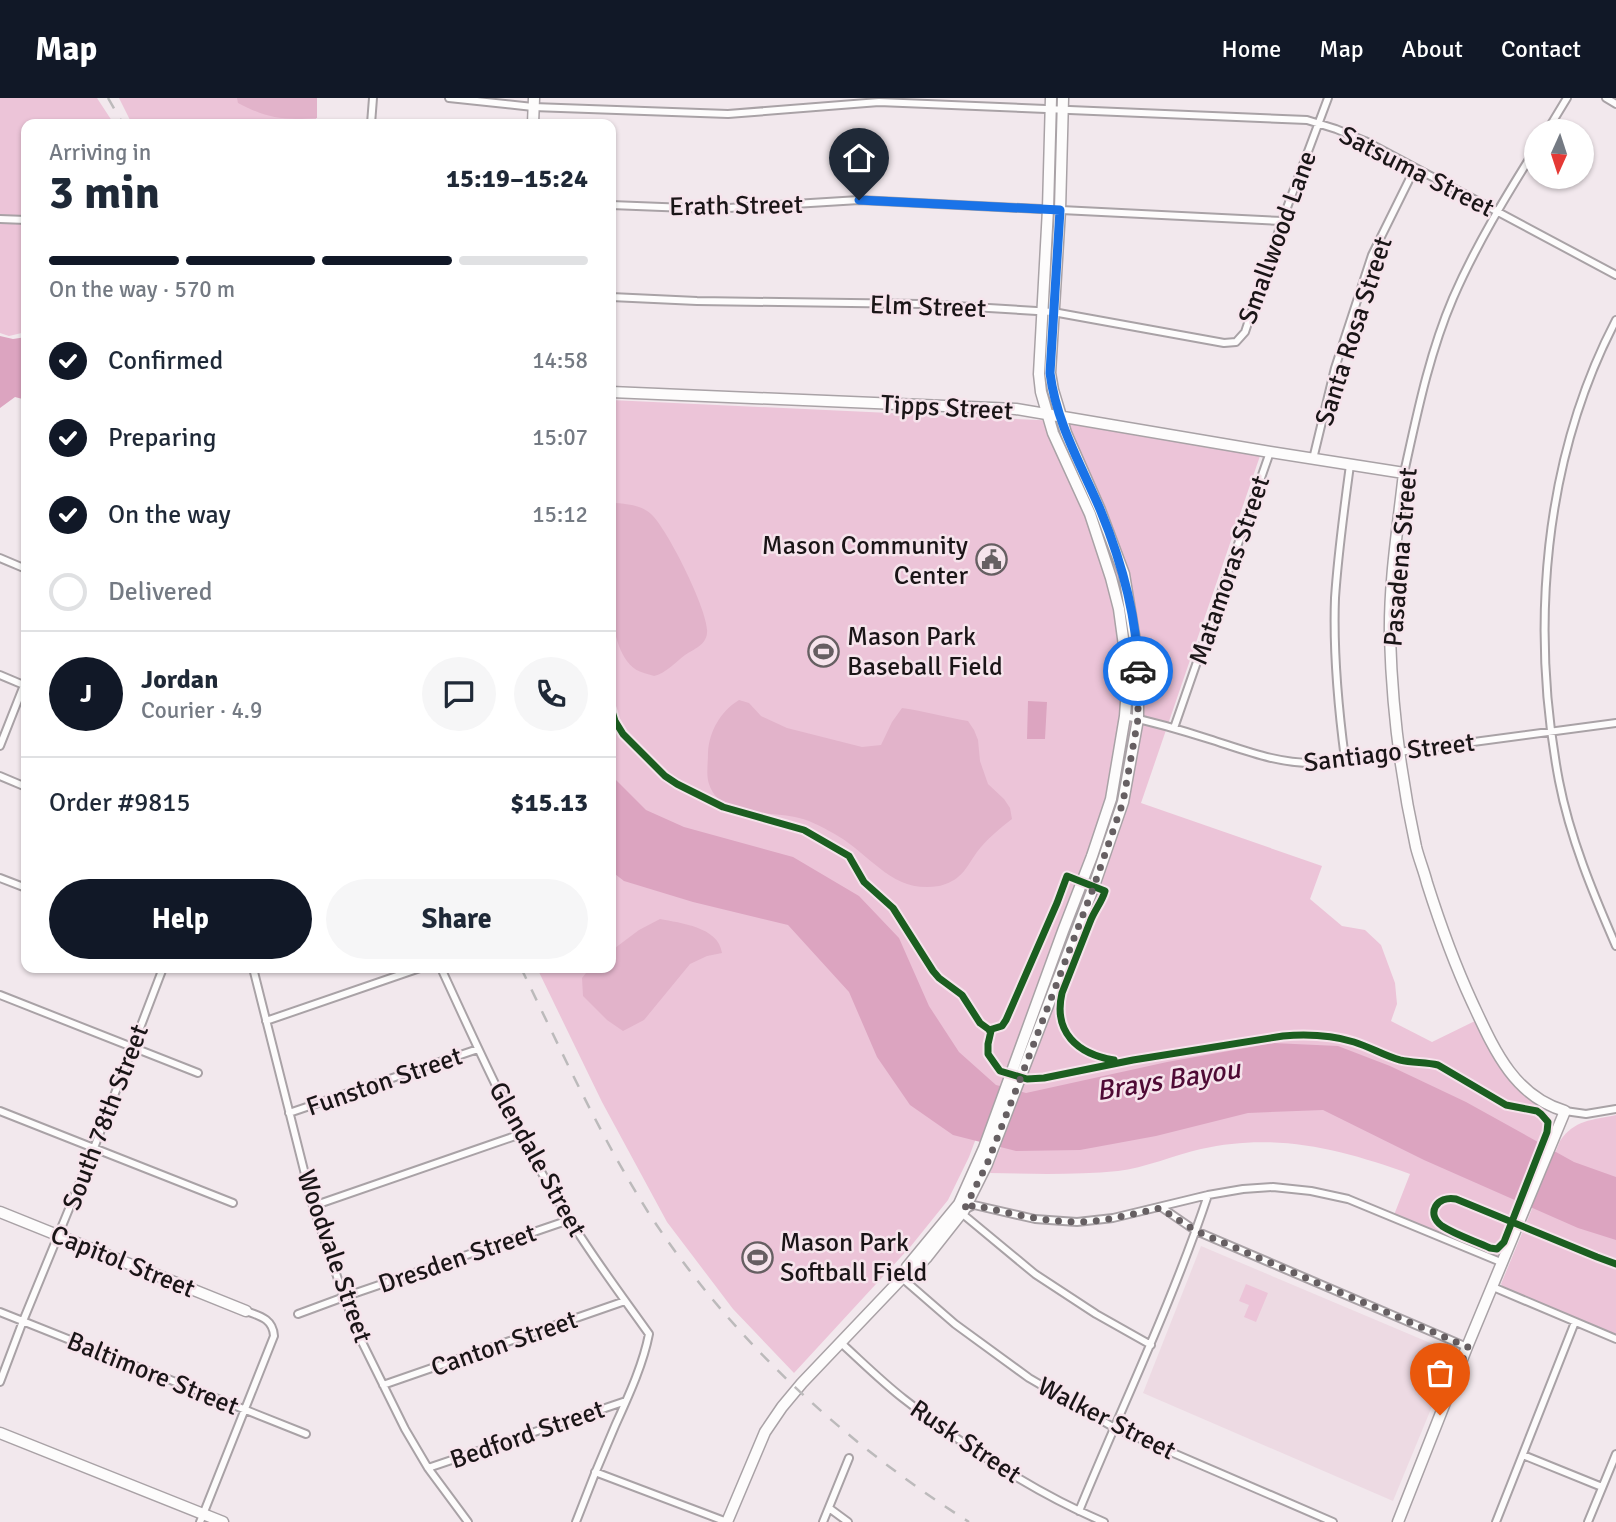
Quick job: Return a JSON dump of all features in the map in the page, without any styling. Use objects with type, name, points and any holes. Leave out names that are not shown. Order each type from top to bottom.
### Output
[{"type":"main road","points":[[902,1278],[911,1274],[927,1257],[964,1210],[1094,886],[1123,802],[1138,719],[1138,659],[1124,574],[1100,510],[1070,443],[1052,390],[1050,373],[1060,210],[1063,98]]},
{"type":"main road","points":[[1018,1070],[1063,930],[1093,856],[1111,799],[1127,689],[1119,609],[1111,578],[1090,513],[1053,433],[1041,393],[1039,374],[1051,104]]},
{"type":"main road","name":"Tipps Street","points":[[616,392],[1016,409],[1404,473]]},
{"type":"main road","name":"Pasadena Street","points":[[1404,473],[1391,597],[1390,636],[1400,751],[1417,849],[1438,920],[1490,1040],[1513,1077],[1540,1101],[1565,1111]]},
{"type":"main road","points":[[1111,578],[1124,574]]},
{"type":"main road","points":[[1398,1522],[1565,1111]]},
{"type":"main road","points":[[727,1522],[765,1432],[795,1391],[902,1278],[907,1267],[959,1203],[983,1162]]},
{"type":"main road","name":"Capitol Street","points":[[0,1212],[246,1311]]},
{"type":"main road","points":[[0,1433],[202,1518],[223,1522]]},
{"type":"street","points":[[372,119],[373,98]]},
{"type":"street","name":"Satsuma Street","points":[[449,98],[728,114],[878,102],[1051,104],[1062,110],[1307,121],[1366,141],[1616,275]]},
{"type":"street","name":"Smallwood Lane","points":[[1240,337],[1245,332],[1282,221],[1328,98]]},
{"type":"street","points":[[1554,119],[1567,98]]},
{"type":"street","points":[[1606,98],[1616,104]]},
{"type":"street","name":"Santa Rosa Street","points":[[1313,459],[1335,368],[1372,255],[1415,168]]},
{"type":"street","name":"Pasadena Street","points":[[1404,473],[1426,378],[1453,298],[1497,212],[1524,168]]},
{"type":"street","name":"Erath Street","points":[[616,205],[713,209],[859,200],[1282,221]]},
{"type":"street","points":[[0,219],[21,220]]},
{"type":"street","name":"Elm Street","points":[[616,297],[922,304],[1042,311],[1224,343],[1236,342],[1240,337]]},
{"type":"street","points":[[1616,320],[1603,344],[1577,412],[1555,498],[1546,574],[1545,646],[1552,732],[1560,783],[1574,839],[1616,946]]},
{"type":"street","name":"Matamoras Street","points":[[1174,728],[1270,452]]},
{"type":"street","name":"Santa Rosa Street","points":[[1345,759],[1336,677],[1335,600],[1350,464]]},
{"type":"street","points":[[0,558],[21,567]]},
{"type":"street","points":[[0,675],[21,683]]},
{"type":"street","points":[[0,746],[21,694]]},
{"type":"street","name":"Santiago Street","points":[[1125,716],[1289,763],[1316,763],[1616,723]]},
{"type":"street","points":[[0,776],[21,785]]},
{"type":"street","points":[[0,878],[21,886]]},
{"type":"street","name":"South 78th Street","points":[[0,1382],[161,973]]},
{"type":"street","name":"Woodvale Street","points":[[254,973],[313,1206],[362,1342],[405,1429],[428,1468],[468,1522]]},
{"type":"street","points":[[266,1021],[405,973]]},
{"type":"street","name":"Glendale Street","points":[[443,973],[521,1134],[569,1220],[649,1334],[626,1401]]},
{"type":"street","points":[[0,995],[198,1073]]},
{"type":"street","name":"Funston Street","points":[[289,1113],[478,1049]]},
{"type":"street","points":[[1565,1111],[1586,1114],[1616,1109]]},
{"type":"street","points":[[0,1111],[233,1203]]},
{"type":"street","points":[[313,1206],[521,1134]]},
{"type":"street","points":[[1151,1345],[1096,1314],[1035,1274],[965,1216],[964,1210],[974,1205],[1035,1219],[1077,1222],[1113,1218],[1208,1195],[1273,1187],[1348,1199],[1503,1263]]},
{"type":"street","points":[[1079,1511],[1113,1427],[1151,1345],[1208,1195]]},
{"type":"street","points":[[1160,1208],[1196,1231],[1468,1347]]},
{"type":"street","name":"Dresden Street","points":[[298,1314],[569,1220]]},
{"type":"street","name":"Walker Street","points":[[902,1278],[955,1324],[1029,1378],[1113,1427],[1333,1522]]},
{"type":"street","points":[[1493,1287],[1616,1339]]},
{"type":"street","name":"Canton Street","points":[[383,1385],[625,1300]]},
{"type":"street","points":[[202,1518],[274,1336],[272,1326],[266,1318],[246,1311]]},
{"type":"street","name":"Baltimore Street","points":[[0,1312],[306,1434]]},
{"type":"street","points":[[1496,1522],[1575,1322]]},
{"type":"street","name":"Rusk Street","points":[[840,1342],[903,1399],[987,1459],[1079,1511],[1104,1522]]},
{"type":"street","points":[[576,1522],[626,1401]]},
{"type":"street","name":"Bedford Street","points":[[428,1468],[626,1401]]},
{"type":"street","points":[[1588,1522],[1616,1454]]},
{"type":"street","points":[[1523,1455],[1602,1488]]},
{"type":"street","points":[[823,1522],[849,1458]]},
{"type":"street","points":[[595,1472],[727,1522]]},
{"type":"street","points":[[828,1508],[848,1522]]},
{"type":"shaded area","points":[[0,98],[97,98],[111,119],[21,119],[21,333],[9,336],[0,333]]},
{"type":"shaded area","points":[[119,98],[317,98],[316,119],[130,119]]},
{"type":"shaded area","points":[[237,98],[317,98],[317,118],[267,115],[238,103]]},
{"type":"shaded area","points":[[616,400],[1059,421],[1260,456],[1141,803],[1322,866],[1310,899],[1342,926],[1365,930],[1381,945],[1395,983],[1397,1004],[1391,1021],[1432,1042],[1477,1020],[1504,1071],[1547,1119],[1550,1133],[1501,1255],[1496,1257],[1394,1215],[1410,1174],[1359,1157],[1307,1146],[1255,1142],[1228,1144],[1118,1171],[1070,1174],[990,1173],[1001,1147],[996,1085],[969,1157],[948,1200],[911,1246],[794,1373],[733,1309],[667,1222],[602,1102],[539,973],[616,973]]},
{"type":"shaded area","points":[[616,503],[643,508],[658,522],[695,591],[707,633],[702,644],[696,649],[654,676],[636,670],[621,650],[616,636]]},
{"type":"shaded area","points":[[739,700],[749,703],[761,716],[787,728],[862,747],[881,745],[902,708],[968,721],[978,740],[980,761],[988,784],[1004,799],[1010,808],[1012,819],[985,843],[964,872],[952,881],[939,886],[923,887],[896,879],[850,844],[814,823],[788,816],[748,812],[724,803],[715,795],[708,777],[711,737],[722,716]]},
{"type":"shaded area","points":[[660,919],[688,925],[714,937],[722,953],[690,964],[644,1020],[623,1031],[607,1020],[583,996],[582,978],[586,973],[616,973],[616,947]]},
{"type":"shaded area","points":[[1616,1115],[1616,1334],[1507,1290],[1501,1284],[1560,1141],[1578,1125]]},
{"type":"shaded area","points":[[1201,1246],[1454,1353],[1393,1501],[1143,1393]]},
{"type":"shaded area","points":[[1246,1284],[1268,1293],[1256,1322],[1244,1317],[1249,1305],[1239,1301]]},
{"type":"water","points":[[0,336],[21,338],[21,399],[15,397],[0,408]]},
{"type":"water","points":[[1028,701],[1047,702],[1045,739],[1027,739]]},
{"type":"water","name":"Brays Bayou","points":[[616,780],[646,810],[684,827],[793,857],[859,896],[899,938],[929,1006],[959,1052],[996,1085],[1026,1093],[1167,1062],[1273,1043],[1338,1046],[1390,1066],[1466,1102],[1574,1162],[1616,1177],[1616,1240],[1578,1228],[1424,1160],[1323,1110],[1248,1113],[1156,1136],[1080,1150],[1016,1151],[953,1135],[910,1105],[877,1057],[849,992],[788,925],[693,902],[624,881],[616,875]]},
{"type":"railway","points":[[108,98],[120,119]]},
{"type":"railway","points":[[523,973],[581,1092],[630,1182],[680,1258],[715,1303],[753,1345],[834,1422],[922,1491],[969,1522]]},
{"type":"cycle path","points":[[616,723],[623,734],[665,776],[677,784],[723,807],[804,830],[849,856],[864,882],[893,908],[933,971],[962,995],[980,1023],[991,1031],[988,1054],[1000,1071],[1027,1079],[1044,1078],[1133,1060],[1301,1035],[1328,1036],[1360,1044],[1400,1060],[1438,1065],[1506,1105],[1537,1111],[1548,1122],[1547,1132],[1512,1222]]},
{"type":"cycle path","points":[[989,1030],[1002,1026],[1006,1020],[1067,876],[1105,891],[1062,993],[1061,1019],[1065,1030],[1079,1046],[1114,1060]]},
{"type":"cycle path","points":[[1456,1199],[1512,1222],[1504,1242],[1497,1249],[1442,1226],[1434,1216],[1434,1211],[1443,1200],[1456,1199]]},
{"type":"cycle path","points":[[1512,1222],[1616,1264]]},
{"type":"way so far","points":[[1138,671],[1138,719],[1123,802],[1023,1072],[987,1164],[964,1210],[974,1205],[1035,1219],[1077,1222],[1160,1208],[1196,1231],[1468,1347],[1440,1415]]},
{"type":"place","name":"Mason Community Center","points":[[991,560]]},
{"type":"place","name":"Mason Park Baseball Field","points":[[824,651]]},
{"type":"place","name":"Mason Park Softball Field","points":[[757,1257]]},
{"type":"route","points":[[859,200],[1060,210],[1050,373],[1052,390],[1066,433],[1100,510],[1124,574],[1138,671]]}]
